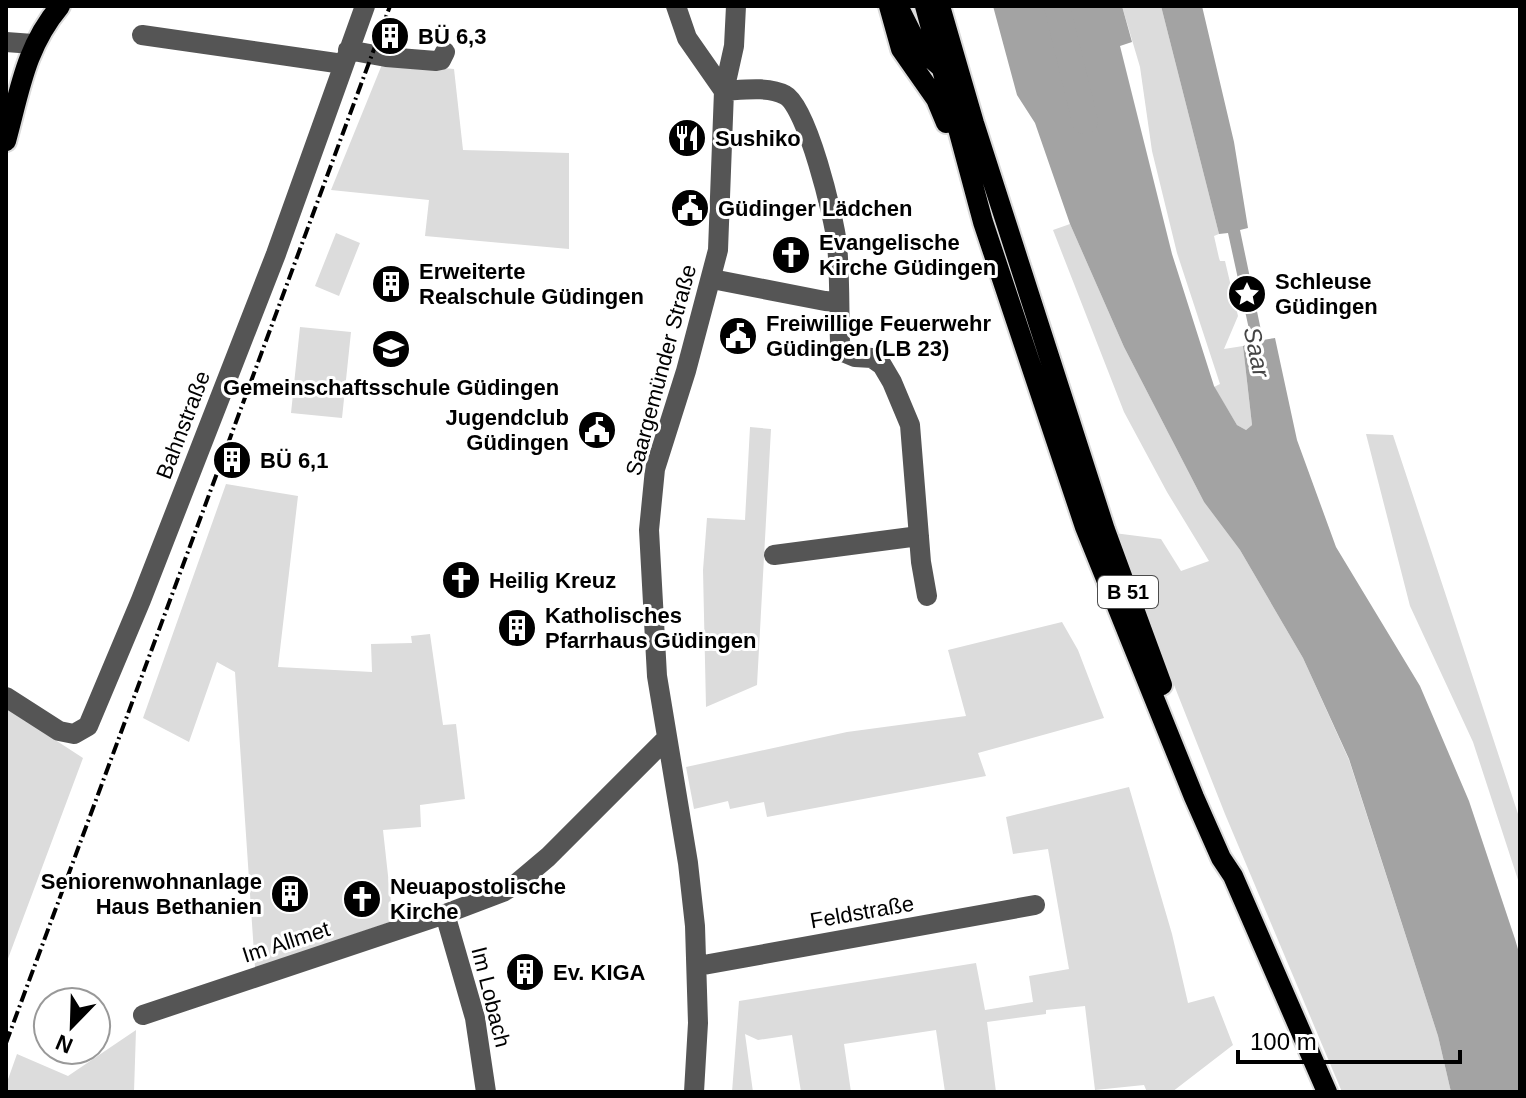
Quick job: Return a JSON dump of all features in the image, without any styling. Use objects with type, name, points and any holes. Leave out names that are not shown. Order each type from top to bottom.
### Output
[{"type":"main road","points":[[6,141],[33,44],[60,6]]},
{"type":"main road","points":[[889,6],[901,49],[936,99],[953,144],[966,166]]},
{"type":"main road","points":[[899,6],[919,48],[951,76],[974,123]]},
{"type":"main road","name":"B 51","points":[[925,6],[966,166],[1085,527],[1194,797],[1221,858],[1233,876],[1327,1092]]},
{"type":"main road","name":"B 51","points":[[940,6],[974,123],[1105,530],[1158,676],[1229,853],[1233,876]]},
{"type":"street","name":"Bahnstraße","points":[[6,697],[59,731],[74,734],[88,726],[141,600],[276,254],[365,6]]},
{"type":"street","points":[[676,6],[687,38],[724,91],[775,91],[787,95],[796,104],[818,164],[833,221],[843,352],[855,357],[872,358],[882,365],[910,425],[927,596]]},
{"type":"street","name":"Saargemünder Straße","points":[[694,1092],[698,966],[688,863],[653,632],[650,508],[662,442],[712,279],[721,219],[724,91],[734,46],[736,6]]},
{"type":"street","points":[[142,35],[346,57],[436,61],[441,60],[445,52]]},
{"type":"street","points":[[6,42],[33,44]]},
{"type":"street","points":[[712,279],[839,302]]},
{"type":"street","points":[[774,555],[919,536]]},
{"type":"street","name":"Im Allmet","points":[[143,1015],[491,898],[516,884],[548,857],[667,738]]},
{"type":"street","name":"Feldstraße","points":[[698,966],[1035,905]]},
{"type":"street","name":"Im Lobach","points":[[445,914],[475,1018],[486,1092]]},
{"type":"shaded area","points":[[1122,6],[1161,6],[1219,234],[1214,236],[1219,258],[1225,261],[1238,316],[1224,349],[1243,346],[1252,425],[1246,430],[1237,425],[1214,387],[1220,384],[1177,253],[1152,151],[1140,67]]},
{"type":"shaded area","points":[[383,62],[454,69],[463,150],[569,153],[569,249],[425,236],[429,200],[331,190]]},
{"type":"shaded area","points":[[1070,224],[1124,347],[1204,502],[1240,550],[1303,658],[1349,760],[1438,1036],[1451,1092],[1342,1092],[1225,814],[1114,533],[1161,539],[1181,571],[1209,561],[1124,412],[1053,230]]},
{"type":"shaded area","points":[[336,233],[360,243],[339,296],[315,286]]},
{"type":"shaded area","points":[[300,327],[351,332],[342,418],[291,413]]},
{"type":"shaded area","points":[[750,427],[771,429],[757,685],[706,707],[703,570],[707,518],[745,520]]},
{"type":"shaded area","points":[[1366,434],[1393,435],[1520,820],[1520,886],[1473,742],[1410,606]]},
{"type":"shaded area","points":[[226,484],[298,496],[278,667],[372,672],[371,644],[412,643],[411,636],[430,634],[443,725],[456,724],[465,799],[420,805],[421,827],[383,830],[393,921],[255,968],[235,672],[217,662],[189,742],[143,718]]},
{"type":"shaded area","points":[[1062,622],[1078,650],[1104,718],[978,753],[986,776],[767,817],[764,802],[730,809],[728,801],[694,809],[686,767],[847,732],[966,716],[948,650]]},
{"type":"shaded area","points":[[6,708],[83,758],[6,964]]},
{"type":"shaded area","points":[[1129,787],[1172,934],[1188,1003],[1214,996],[1233,1045],[1172,1092],[1147,1092],[1144,1085],[1095,1090],[1085,1006],[987,1022],[996,1092],[945,1092],[936,1030],[844,1044],[851,1092],[801,1092],[792,1035],[758,1040],[745,1034],[753,1092],[732,1092],[739,1001],[976,963],[985,1010],[1033,1002],[1029,976],[1069,969],[1048,849],[1013,854],[1006,817]]},
{"type":"shaded area","points":[[136,1030],[134,1092],[6,1092],[17,1054],[32,1060],[32,1066],[45,1066],[68,1076],[83,1066],[112,1066],[112,1046]]},
{"type":"water","points":[[993,6],[1122,6],[1132,42],[1120,46],[1172,254],[1214,386],[1237,425],[1246,430],[1252,425],[1243,346],[1252,343],[1228,233],[1219,234],[1161,6],[1202,6],[1234,142],[1248,228],[1240,230],[1263,340],[1275,338],[1297,440],[1336,547],[1420,686],[1469,801],[1520,956],[1520,1092],[1451,1092],[1438,1036],[1349,759],[1303,658],[1240,550],[1204,502],[1124,347],[1070,224],[1035,123],[1017,95]]},
{"type":"waterway","name":"Saar","points":[[1057,6],[1085,121]]},
{"type":"railway","points":[[6,1043],[390,6]]},
{"type":"place","name":"BÜ 6,3","points":[[390,36]]},
{"type":"place","name":"Sushiko","points":[[687,138]]},
{"type":"place","name":"Güdinger Lädchen","points":[[690,208]]},
{"type":"place","name":"Evangelische Kirche Güdingen","points":[[791,255]]},
{"type":"place","name":"Erweiterte Realschule Güdingen","points":[[391,284]]},
{"type":"place","name":"Schleuse Güdingen","points":[[1247,294]]},
{"type":"place","name":"Freiwillige Feuerwehr Güdingen (LB 23)","points":[[738,336]]},
{"type":"place","name":"Gemeinschaftsschule Güdingen","points":[[391,349]]},
{"type":"place","name":"Jugendclub Güdingen","points":[[597,430]]},
{"type":"place","name":"BÜ 6,1","points":[[232,460]]},
{"type":"place","name":"Heilig Kreuz","points":[[461,580]]},
{"type":"place","name":"Katholisches Pfarrhaus Güdingen","points":[[517,628]]},
{"type":"place","name":"Seniorenwohnanlage Haus Bethanien","points":[[290,894]]},
{"type":"place","name":"Neuapostolische Kirche","points":[[362,899]]},
{"type":"place","name":"Ev. KIGA","points":[[525,972]]}]
